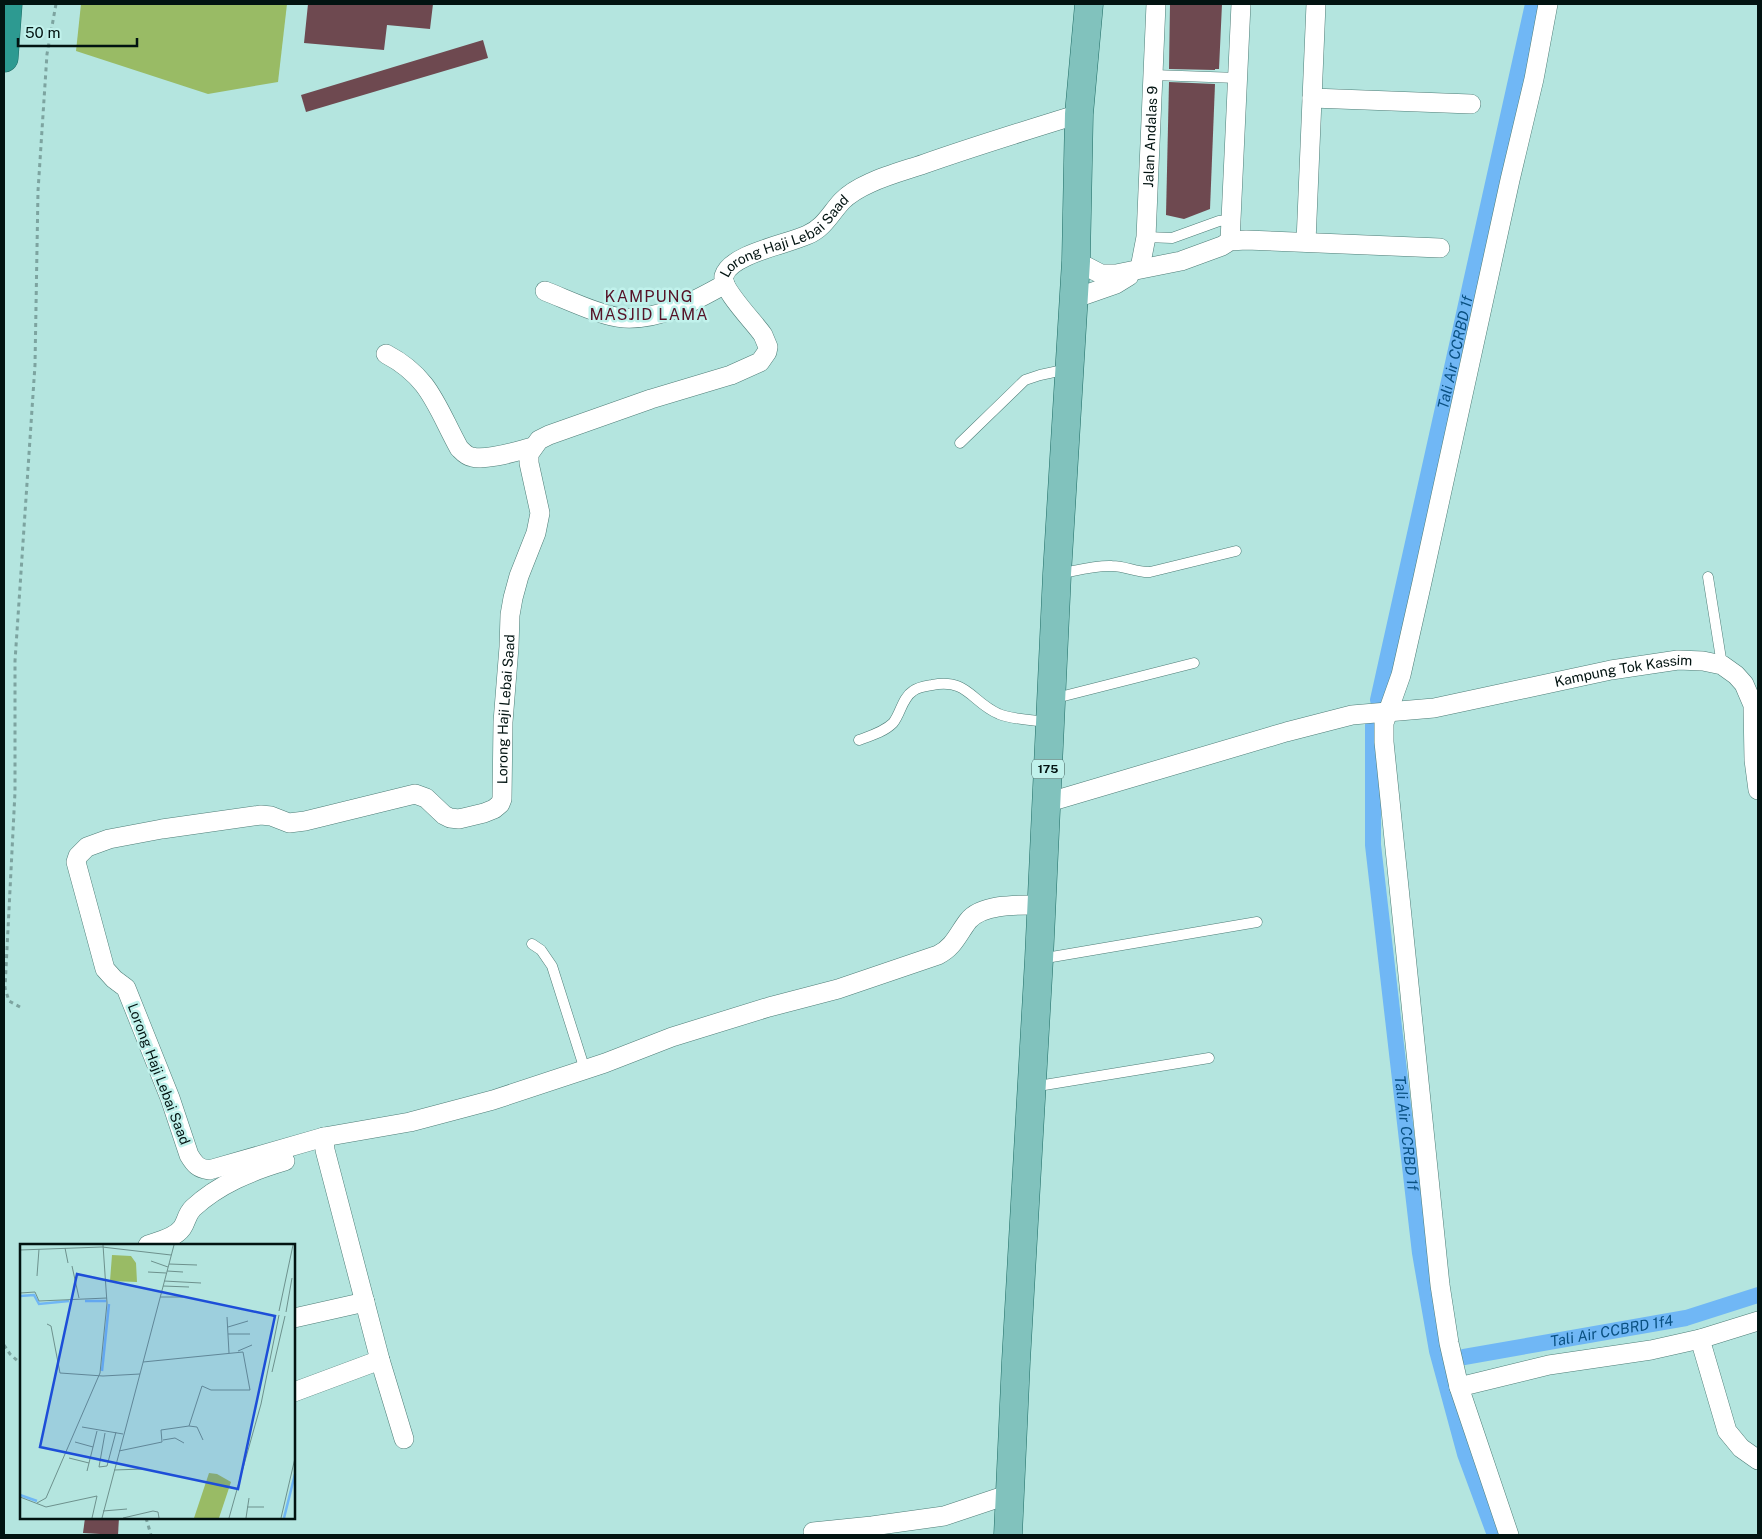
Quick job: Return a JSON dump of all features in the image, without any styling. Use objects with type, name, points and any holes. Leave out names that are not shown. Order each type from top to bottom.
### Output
[{"type":"highway","points":[[4,58],[8,4]]},
{"type":"main road","name":"175","points":[[1008,1535],[1042,904],[1057,574],[1076,261],[1079,114],[1089,4]]},
{"type":"street","name":"Jalan Andalas 9","points":[[1140,268],[1146,237],[1156,4]]},
{"type":"street","points":[[1230,241],[1241,4]]},
{"type":"street","points":[[1306,242],[1316,4]]},
{"type":"street","points":[[1509,1535],[1459,1387],[1449,1343],[1440,1285],[1386,772],[1384,723],[1401,675],[1534,79],[1548,4]]},
{"type":"street","points":[[1312,98],[1471,104]]},
{"type":"street","name":"Lorong Haji Lebai Saad","points":[[325,1144],[209,1170],[194,1164],[130,995],[126,988],[109,974],[103,964],[77,870],[76,862],[82,850],[94,843],[162,829],[261,815],[274,817],[289,823],[300,822],[415,794],[426,798],[444,815],[450,818],[484,813],[494,809],[500,804],[503,792],[503,722],[510,615],[519,576],[539,523],[540,513],[529,463],[529,454],[532,447],[539,440],[549,435],[659,396],[732,375],[760,362],[767,352],[763,335],[725,284],[724,278],[726,273],[737,262],[750,255],[816,231],[825,224],[842,201],[870,183],[984,142],[1079,114]]},
{"type":"street","points":[[1076,261],[1101,274],[1116,274],[1181,261],[1222,246],[1230,241],[1246,240],[1440,248]]},
{"type":"street","points":[[1073,299],[1116,284],[1140,268]]},
{"type":"street","points":[[545,292],[606,314],[625,318],[675,309],[701,298],[725,284]]},
{"type":"street","points":[[386,354],[412,370],[424,384],[464,454],[470,457],[486,458],[532,447]]},
{"type":"street","name":"Kampung Tok Kassim","points":[[1046,804],[1352,715],[1434,708],[1602,672],[1678,660],[1703,660],[1722,665],[1736,675],[1744,684],[1753,705],[1754,760],[1758,790]]},
{"type":"street","points":[[150,1244],[175,1234],[183,1227],[185,1218],[191,1210],[229,1181],[325,1144],[372,1130],[446,1114],[493,1100],[585,1070],[720,1021],[838,990],[938,955],[950,948],[969,920],[976,913],[983,910],[1042,904]]},
{"type":"street","points":[[325,1144],[380,1360],[404,1439]]},
{"type":"street","points":[[295,1318],[365,1302]]},
{"type":"street","points":[[1459,1387],[1549,1365],[1651,1350],[1700,1339],[1758,1321]]},
{"type":"street","points":[[1700,1339],[1727,1431],[1741,1448],[1758,1460]]},
{"type":"street","points":[[295,1392],[380,1360]]},
{"type":"street","points":[[813,1532],[944,1516],[1010,1494]]},
{"type":"lane","points":[[1152,75],[1238,78]]},
{"type":"lane","points":[[1146,237],[1172,238],[1219,221],[1231,220]]},
{"type":"lane","points":[[960,443],[1025,380],[1069,369]]},
{"type":"lane","points":[[1057,574],[1110,566],[1121,567],[1140,573],[1150,572],[1236,551]]},
{"type":"lane","points":[[1708,577],[1722,665]]},
{"type":"lane","points":[[859,740],[881,731],[894,722],[902,704],[914,690],[946,683],[958,685],[990,709],[1002,715],[1050,711],[1194,663]]},
{"type":"lane","points":[[1039,959],[1257,922]]},
{"type":"lane","points":[[532,944],[541,950],[552,966],[585,1070]]},
{"type":"lane","points":[[1031,1087],[1209,1058]]},
{"type":"path","points":[[20,1007],[9,1001],[5,988],[15,792],[15,660],[35,365],[38,191],[47,54],[56,4]]},
{"type":"path","points":[[4,1345],[20,1363]]},
{"type":"path","points":[[146,1519],[151,1535]]},
{"type":"green space","points":[[81,4],[287,4],[278,82],[208,94],[76,51]]},
{"type":"building","points":[[308,4],[433,4],[430,29],[387,25],[384,50],[304,43]]},
{"type":"building","points":[[1170,4],[1222,4],[1219,69],[1169,69]]},
{"type":"building","points":[[483,40],[488,58],[306,112],[301,95]]},
{"type":"building","points":[[1169,82],[1215,84],[1210,209],[1184,219],[1166,215]]},
{"type":"building","points":[[85,1519],[119,1519],[118,1535],[83,1533]]},
{"type":"waterway","name":"Tali Air CCRBD 1f","points":[[1378,700],[1533,4]]},
{"type":"waterway","name":"Tali Air CCRBD 1f","points":[[1373,720],[1373,845],[1420,1253],[1437,1351],[1465,1454],[1495,1535]]},
{"type":"waterway","name":"Tali Air CCBRD 1f4","points":[[1464,1357],[1686,1318],[1758,1295]]},
{"type":"district","name":"KAMPUNG MASJID LAMA","points":[[649,305]]}]
